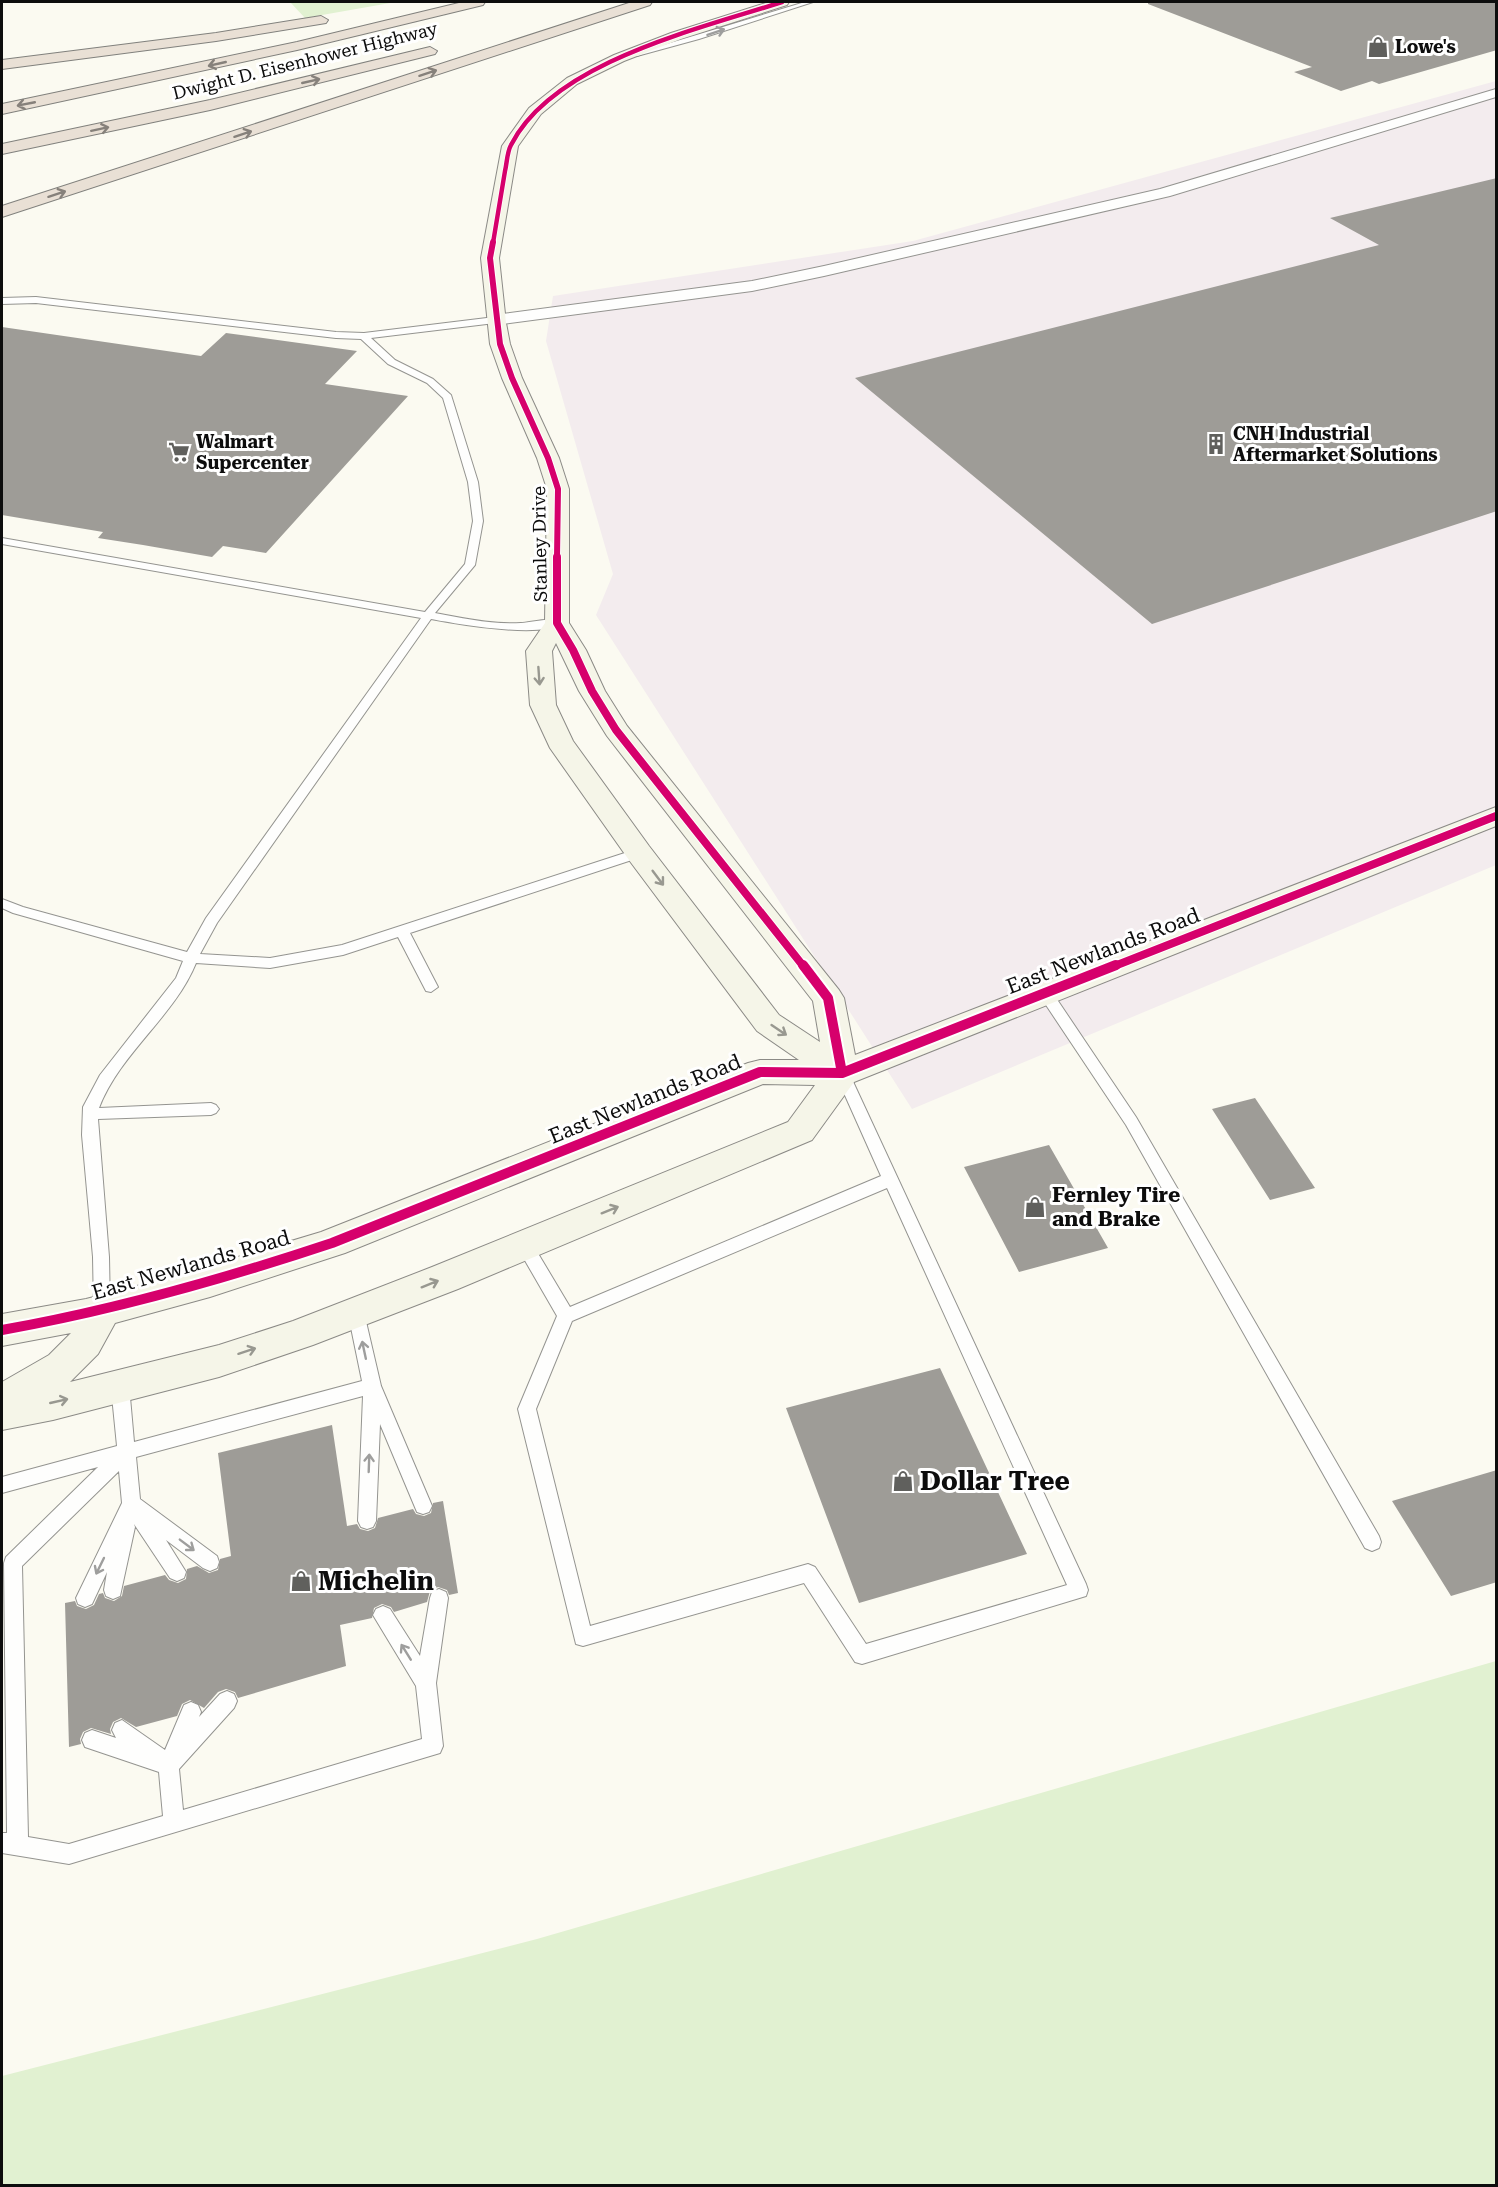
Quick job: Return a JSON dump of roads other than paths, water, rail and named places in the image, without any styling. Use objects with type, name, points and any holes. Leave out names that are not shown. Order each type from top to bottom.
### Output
[{"type":"highway","name":"Dwight D. Eisenhower Highway","points":[[2,109],[230,61],[478,2]]},
{"type":"highway","points":[[496,34],[615,2]]},
{"type":"highway","points":[[2,212],[645,2]]},
{"type":"highway","points":[[2,64],[332,18]]},
{"type":"highway","name":"Dwight D. Eisenhower Highway","points":[[2,149],[210,105],[441,48]]},
{"type":"street","name":"Stanley Drive","points":[[782,2],[676,36],[619,58],[572,81],[535,111],[510,146],[490,258],[495,320],[505,360],[548,458],[558,489],[557,623],[573,650],[592,691],[616,730],[828,998],[842,1073]]},
{"type":"street","points":[[495,320],[752,286],[824,272],[1164,193],[1497,93]]},
{"type":"street","name":"Stanley Drive","points":[[557,623],[539,651],[539,673],[543,705],[560,742],[639,854],[768,1023],[842,1073]]},
{"type":"street","name":"East Newlands Road","points":[[2,1330],[102,1310],[181,1291],[260,1268],[332,1243],[760,1072],[842,1073],[1497,816]]},
{"type":"street","points":[[2,1413],[219,1361],[356,1313],[524,1245],[800,1131],[842,1073]]},
{"type":"street","points":[[2,1400],[44,1380],[81,1349],[94,1331],[102,1310]]},
{"type":"lane","points":[[619,58],[697,38],[810,2]]},
{"type":"lane","points":[[873,2],[878,2]]},
{"type":"lane","points":[[2,301],[36,300],[336,335],[364,336],[495,320]]},
{"type":"lane","points":[[102,1310],[101,1257],[90,1136],[91,1107],[105,1079],[182,980],[211,921],[428,615],[470,565],[478,521],[473,482],[448,397],[439,386],[398,366],[378,351],[364,336]]},
{"type":"lane","points":[[2,541],[477,624],[518,627],[557,623]]},
{"type":"lane","points":[[2,903],[18,910],[191,958],[270,963],[343,950],[639,854]]},
{"type":"lane","points":[[402,931],[431,987]]},
{"type":"lane","points":[[1045,993],[1131,1121],[1372,1542]]},
{"type":"lane","points":[[842,1073],[891,1179],[1079,1590],[862,1654],[808,1573],[583,1637],[527,1409],[566,1316],[891,1179]]},
{"type":"lane","points":[[91,1114],[211,1109]]},
{"type":"lane","points":[[524,1245],[566,1316]]},
{"type":"lane","points":[[356,1313],[372,1386],[423,1506]]},
{"type":"lane","points":[[113,1590],[131,1503],[120,1386]]},
{"type":"lane","points":[[2,1485],[372,1386]]},
{"type":"lane","points":[[367,1521],[372,1386]]},
{"type":"lane","points":[[126,1452],[13,1563],[10,1844],[69,1854],[433,1746],[426,1683],[439,1598]]},
{"type":"lane","points":[[131,1503],[210,1562]]},
{"type":"lane","points":[[131,1503],[177,1572]]},
{"type":"lane","points":[[85,1598],[131,1503]]},
{"type":"lane","points":[[383,1615],[426,1683]]},
{"type":"lane","points":[[169,1765],[227,1701]]},
{"type":"lane","points":[[174,1823],[169,1765],[191,1712]]},
{"type":"lane","points":[[122,1730],[169,1765]]},
{"type":"lane","points":[[92,1740],[169,1765]]},
{"type":"place","name":"Lowe's","points":[[1378,47]]},
{"type":"place","name":"CNH Industrial Aftermarket Solutions","points":[[1216,444]]},
{"type":"place","name":"Walmart Supercenter","points":[[179,452]]},
{"type":"place","name":"Fernley Tire and Brake","points":[[1035,1207]]},
{"type":"place","name":"Dollar Tree","points":[[903,1481]]},
{"type":"place","name":"Michelin","points":[[301,1581]]}]
